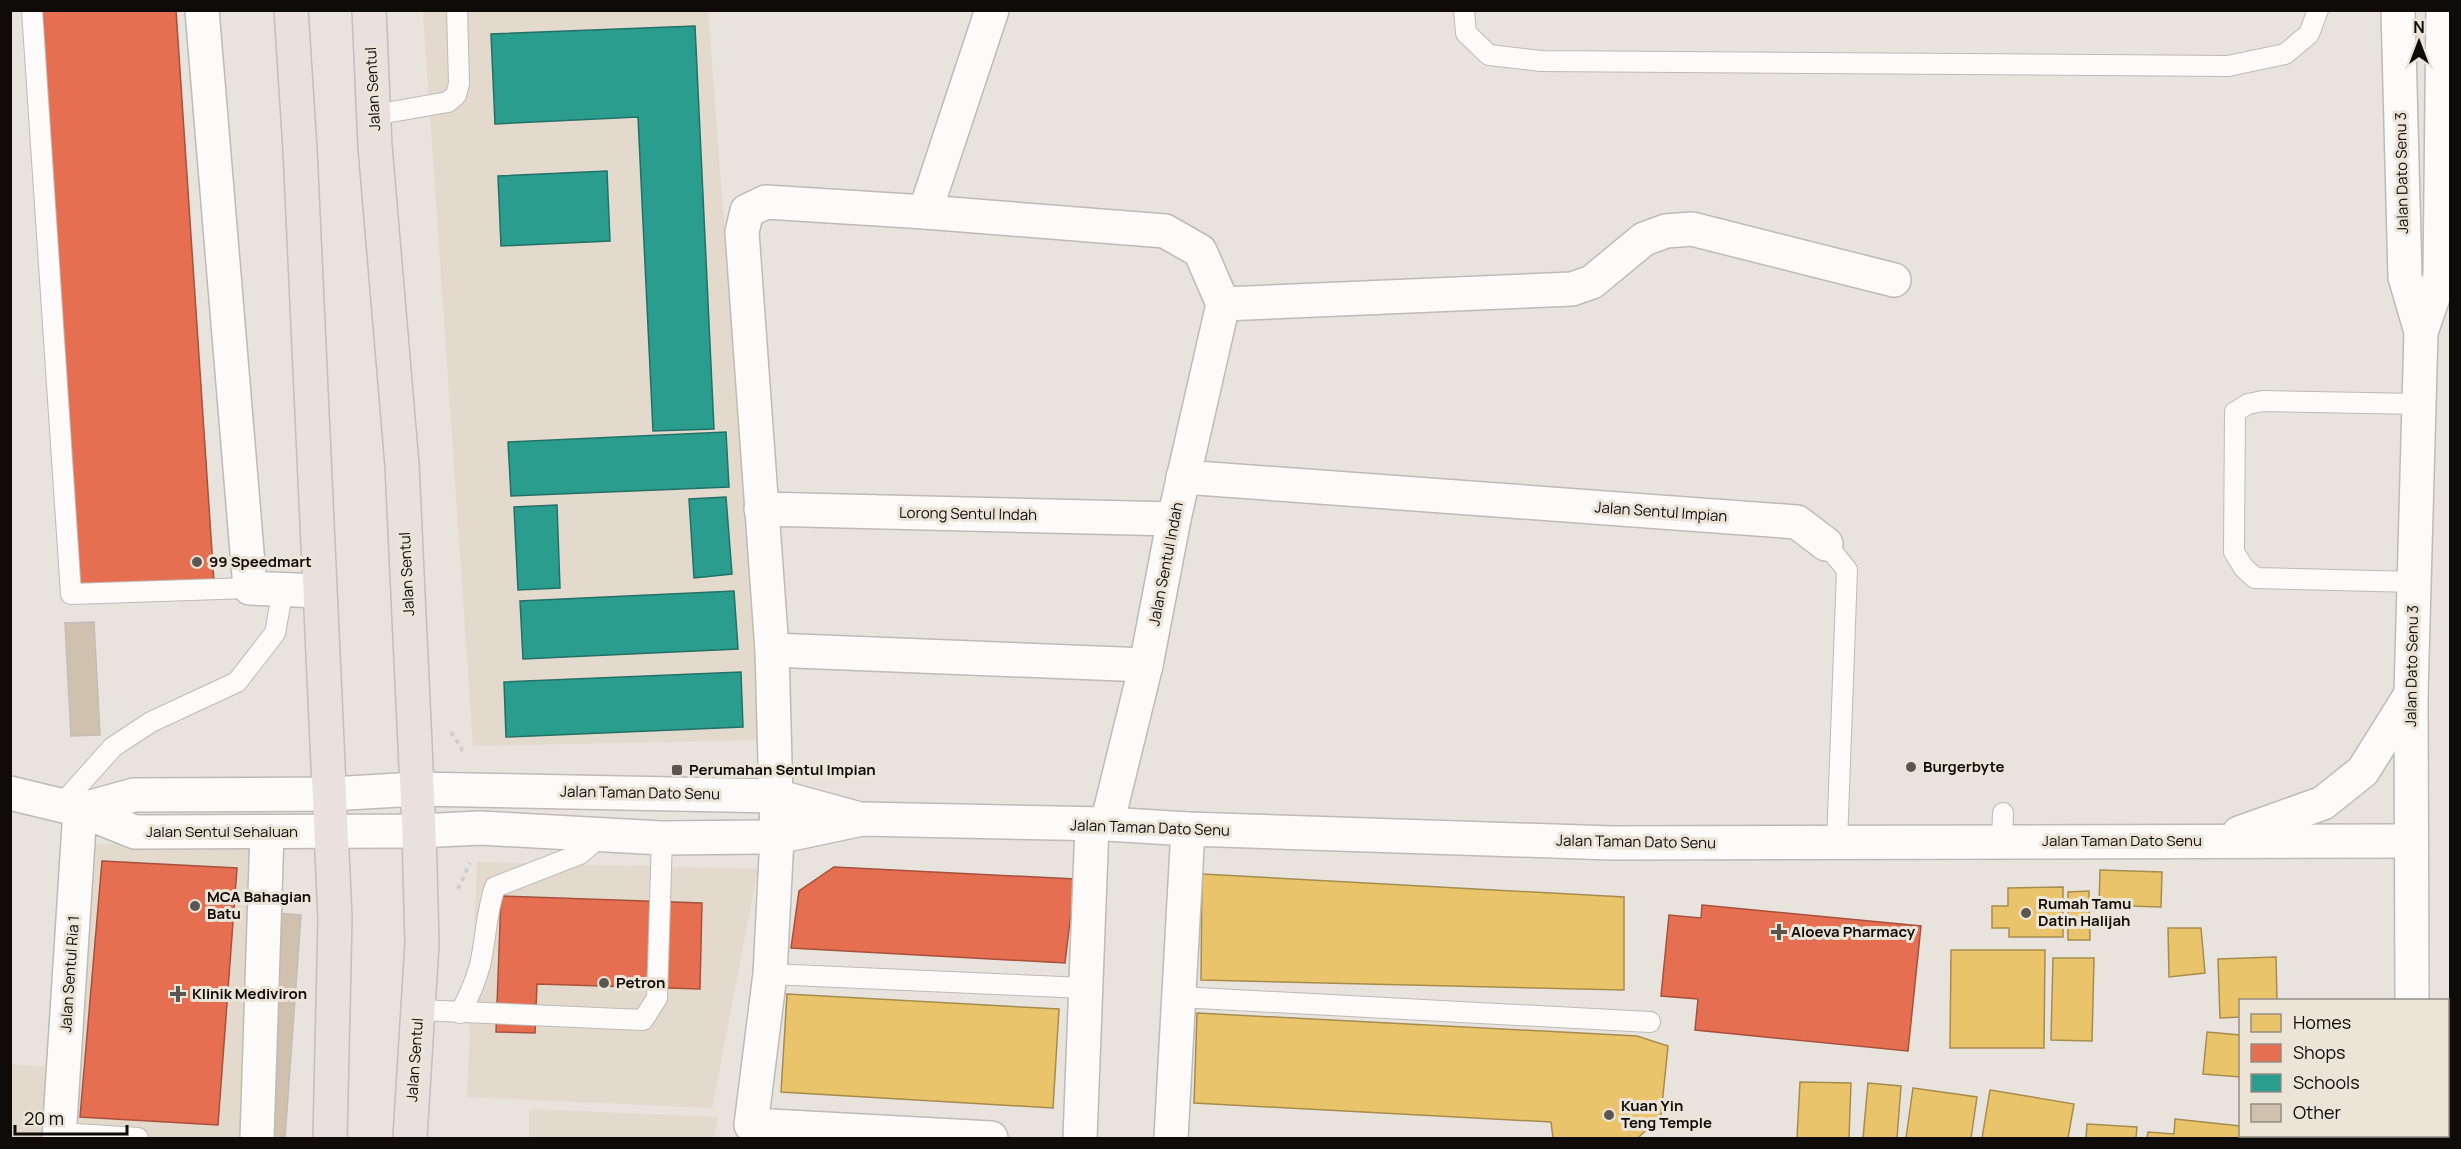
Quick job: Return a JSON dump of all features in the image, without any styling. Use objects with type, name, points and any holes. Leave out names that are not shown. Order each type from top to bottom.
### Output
[{"type":"main road","points":[[291,10],[300,149],[319,591],[331,794],[335,918],[330,1138]]},
{"type":"main road","name":"Jalan Sentul","points":[[369,10],[374,115],[402,465],[419,831],[422,944],[410,1138]]},
{"type":"street","points":[[202,10],[250,588],[319,591]]},
{"type":"street","points":[[925,212],[992,10]]},
{"type":"street","name":"Jalan Dato Senu 3","points":[[2398,10],[2405,277],[2421,332],[2411,694],[2412,999]]},
{"type":"street","name":"Jalan Dato Senu 3","points":[[2421,332],[2445,277],[2443,10]]},
{"type":"street","points":[[991,1138],[751,1125],[770,974],[777,837],[772,650],[742,232],[747,211],[766,202],[1165,231],[1200,251],[1223,304],[1572,289],[1592,282],[1644,239],[1666,231],[1692,229],[1894,280]]},
{"type":"street","points":[[2405,277],[2445,277]]},
{"type":"street","name":"Jalan Sentul Indah","points":[[1080,1138],[1085,988],[1100,824],[1146,665],[1174,519],[1223,304]]},
{"type":"street","name":"Jalan Sentul Impian","points":[[1184,477],[1797,522],[1826,544]]},
{"type":"street","name":"Lorong Sentul Indah","points":[[761,509],[1174,519]]},
{"type":"street","points":[[772,650],[1146,665]]},
{"type":"street","points":[[2215,841],[2323,803],[2363,771],[2411,694]]},
{"type":"street","name":"Jalan Taman Dato Senu","points":[[331,794],[416,789],[776,796],[862,819]]},
{"type":"street","name":"Jalan Sentul Sehaluan","points":[[71,808],[134,795],[331,794]]},
{"type":"street","name":"Jalan Sentul Sehaluan","points":[[11,795],[71,808],[135,832],[419,831]]},
{"type":"street","name":"Jalan Sentul Ria 1","points":[[59,1136],[71,808]]},
{"type":"street","name":"Jalan Taman Dato Senu","points":[[419,831],[480,828],[662,838],[777,837],[862,819],[1100,824],[1612,843],[1837,843],[2003,828],[2215,841],[2411,841]]},
{"type":"street","points":[[1171,1138],[1188,829]]},
{"type":"street","points":[[257,1138],[267,832]]},
{"type":"lane","points":[[32,10],[71,594],[250,588]]},
{"type":"lane","points":[[374,115],[448,102],[456,95],[459,84],[457,10]]},
{"type":"lane","points":[[1464,10],[1466,33],[1489,55],[1541,61],[2228,66],[2285,54],[2309,34],[2318,10]]},
{"type":"lane","points":[[2414,582],[2255,578],[2244,568],[2234,552],[2235,412],[2248,404],[2263,400],[2419,404]]},
{"type":"lane","name":"Jalan Sentul Impian","points":[[1826,544],[1847,570],[1837,843]]},
{"type":"lane","points":[[71,808],[113,747],[151,722],[237,682],[275,633],[283,589]]},
{"type":"lane","points":[[460,1013],[472,992],[480,964],[488,908],[495,887],[580,854],[602,835]]},
{"type":"lane","points":[[418,1010],[643,1020],[657,998],[662,838]]},
{"type":"lane","points":[[770,974],[1085,988]]},
{"type":"lane","points":[[1179,997],[1650,1022]]},
{"type":"lane","points":[[59,1136],[138,1138]]},
{"type":"shaded area","points":[[423,11],[708,11],[763,740],[473,746]]},
{"type":"shaded area","points":[[91,844],[250,845],[239,1138],[74,1138]]},
{"type":"shaded area","name":"Petron","points":[[477,862],[758,869],[712,1108],[467,1097]]},
{"type":"shaded area","points":[[10,1064],[55,1067],[42,1138],[11,1138]]},
{"type":"shaded area","points":[[529,1109],[718,1117],[714,1138],[529,1138]]},
{"type":"building: Homes","points":[[2100,870],[2162,872],[2161,907],[2099,905]]},
{"type":"building: Homes","points":[[1202,874],[1624,897],[1624,990],[1201,980]]},
{"type":"building: Homes","points":[[2063,887],[2063,937],[2009,937],[2009,928],[1992,928],[1992,906],[2008,906],[2008,888]]},
{"type":"building: Homes","points":[[2089,891],[2090,940],[2068,940],[2068,892]]},
{"type":"building: Homes","points":[[2168,928],[2201,928],[2205,973],[2169,977]]},
{"type":"building: Homes","points":[[1951,950],[2045,950],[2044,1048],[1950,1048]]},
{"type":"building: Homes","points":[[2276,957],[2277,999],[2239,999],[2239,1017],[2220,1018],[2218,959]]},
{"type":"building: Homes","points":[[2053,958],[2094,958],[2092,1041],[2051,1040]]},
{"type":"building: Homes","points":[[787,994],[1059,1009],[1053,1108],[781,1092]]},
{"type":"building: Homes","points":[[1197,1013],[1637,1036],[1668,1046],[1661,1115],[1638,1138],[1553,1138],[1551,1122],[1194,1103]]},
{"type":"building: Homes","points":[[2207,1032],[2239,1035],[2239,1077],[2203,1074]]},
{"type":"building: Homes","points":[[1800,1082],[1851,1083],[1849,1138],[1797,1138]]},
{"type":"building: Homes","points":[[1868,1083],[1901,1086],[1897,1138],[1863,1138]]},
{"type":"building: Homes","points":[[1913,1088],[1977,1097],[1971,1138],[1906,1138]]},
{"type":"building: Homes","points":[[1990,1090],[2074,1104],[2068,1138],[1982,1138]]},
{"type":"building: Homes","points":[[2175,1119],[2239,1126],[2239,1137],[2254,1137],[2147,1138],[2148,1132],[2174,1134]]},
{"type":"building: Homes","points":[[2087,1124],[2137,1127],[2136,1138],[2086,1138]]},
{"type":"building: Shops","points":[[42,10],[176,10],[214,582],[77,589]]},
{"type":"building: Shops","points":[[102,861],[237,868],[218,1125],[80,1117]]},
{"type":"building: Shops","points":[[834,867],[1075,879],[1065,963],[791,948],[799,891]]},
{"type":"building: Shops","points":[[501,896],[702,903],[700,989],[537,984],[535,1033],[496,1032]]},
{"type":"building: Shops","points":[[1702,905],[1921,926],[1908,1051],[1695,1030],[1698,999],[1661,996],[1669,915],[1701,918]]},
{"type":"building: Schools","points":[[695,26],[714,429],[653,431],[638,117],[495,124],[491,34]]},
{"type":"building: Schools","points":[[607,171],[610,241],[501,246],[498,176]]},
{"type":"building: Schools","points":[[726,432],[729,487],[511,496],[508,442]]},
{"type":"building: Schools","points":[[726,497],[732,574],[694,578],[689,499]]},
{"type":"building: Schools","points":[[557,505],[560,588],[518,590],[514,507]]},
{"type":"building: Schools","points":[[734,591],[738,649],[523,659],[520,601]]},
{"type":"building: Schools","points":[[741,672],[743,727],[506,737],[504,682]]},
{"type":"building: Other","points":[[94,622],[100,735],[71,736],[65,623]]},
{"type":"building: Other","points":[[277,913],[301,915],[285,1138],[261,1138]]},
{"type":"place","name":"99 Speedmart","points":[[197,562]]},
{"type":"place","name":"Burgerbyte","points":[[1911,767]]},
{"type":"place","name":"Perumahan Sentul Impian","points":[[677,770]]},
{"type":"place","name":"MCA Bahagian Batu","points":[[195,906]]},
{"type":"place","name":"Rumah Tamu Datin Halijah","points":[[2026,913]]},
{"type":"place","name":"Aloeva Pharmacy","points":[[1779,932]]},
{"type":"place","name":"Petron","points":[[604,983]]},
{"type":"place","name":"Klinik Mediviron","points":[[178,994]]},
{"type":"place","name":"Kuan Yin Teng Temple","points":[[1609,1115]]}]
